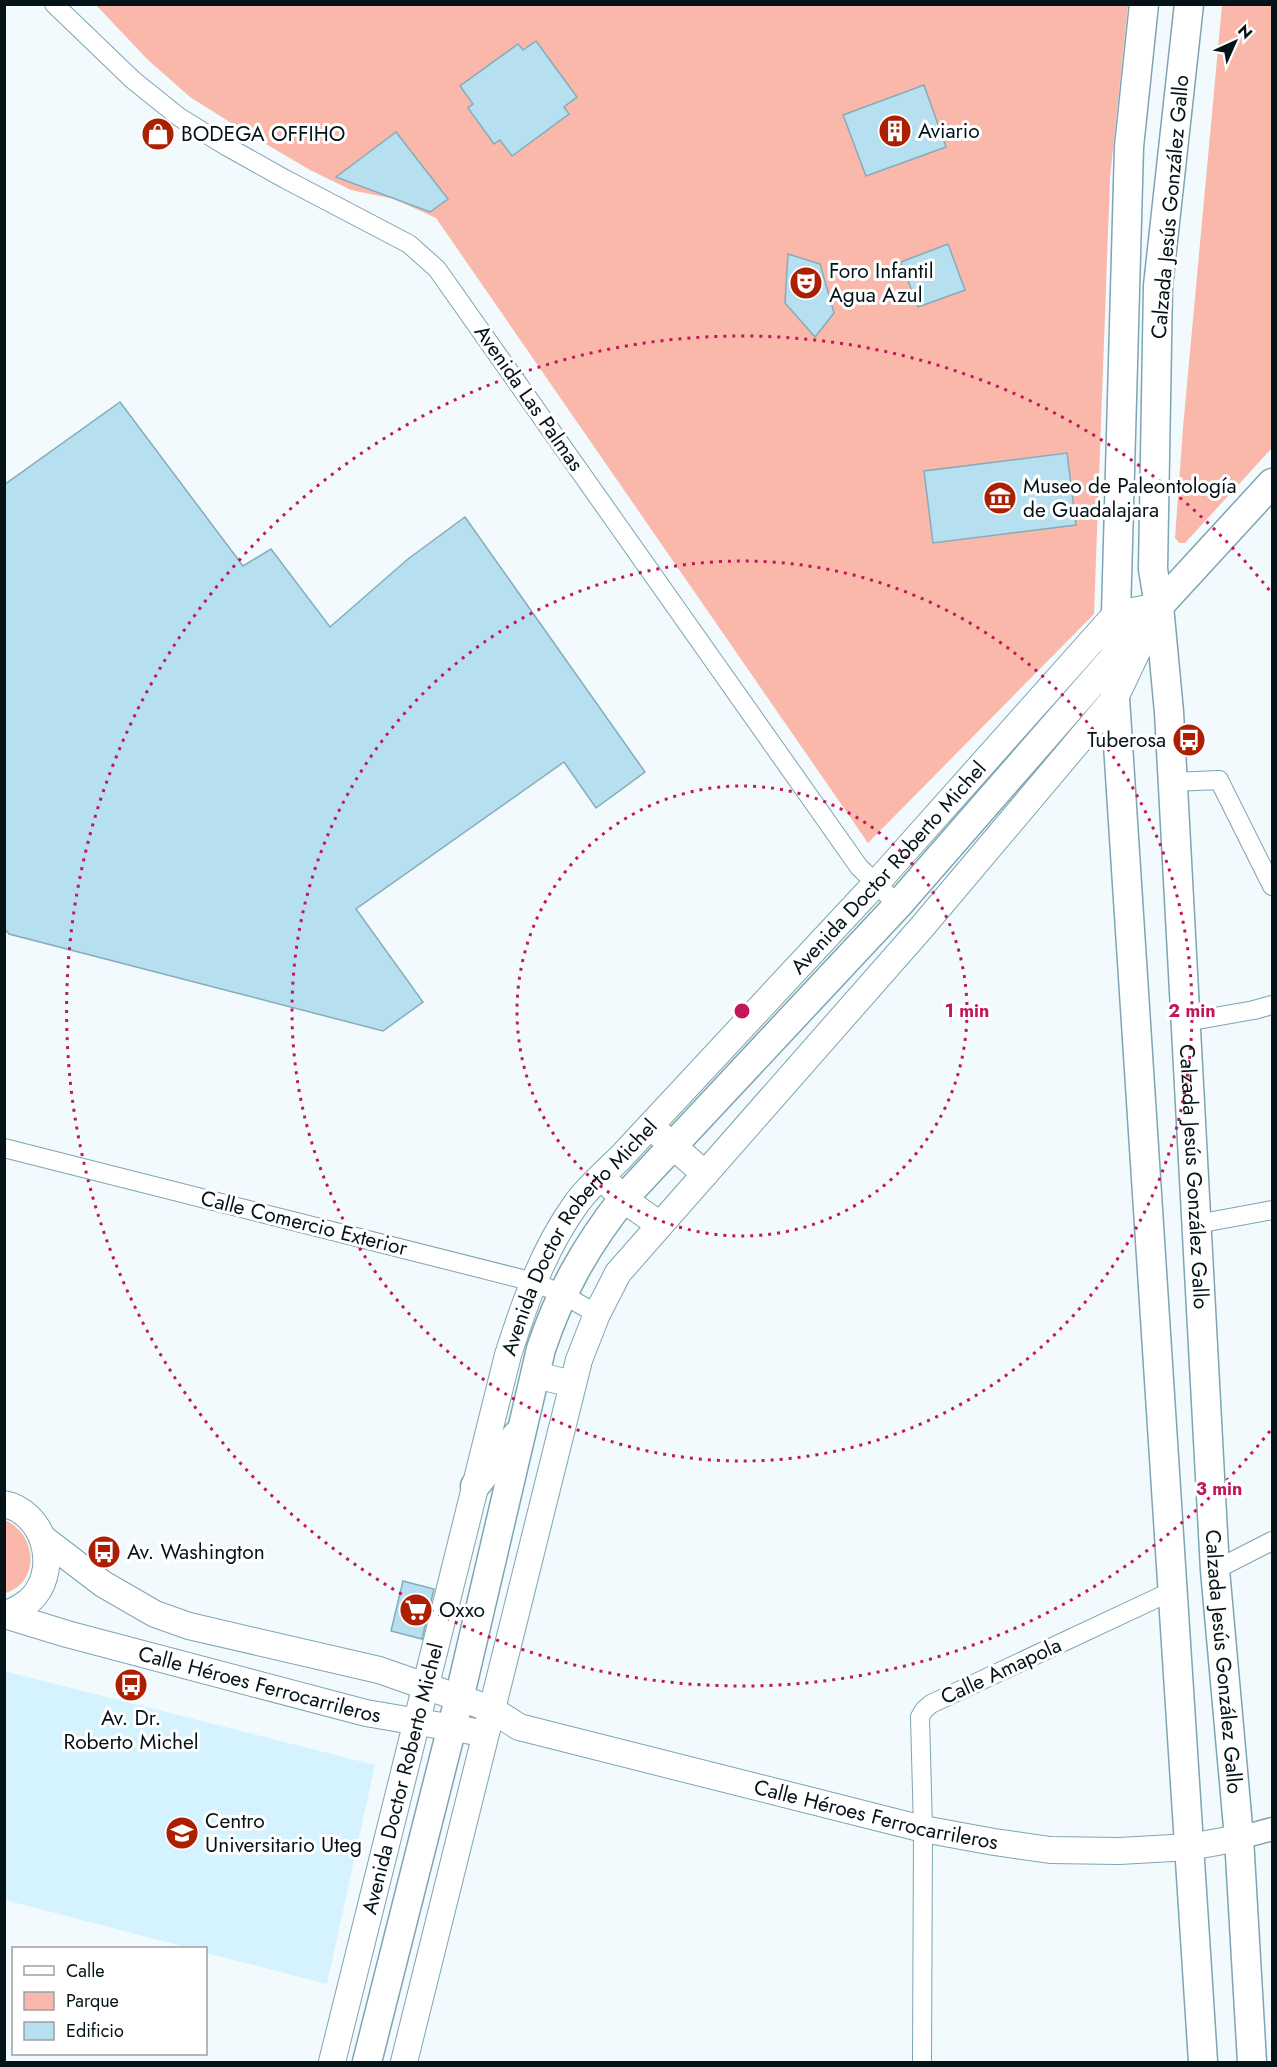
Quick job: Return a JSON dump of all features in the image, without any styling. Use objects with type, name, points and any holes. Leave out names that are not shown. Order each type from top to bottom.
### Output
[{"type":"main road","name":"Calzada Jesús González Gallo","points":[[1115,698],[1130,147],[1144,4]]},
{"type":"main road","name":"Calzada Jesús González Gallo","points":[[1189,4],[1158,286],[1153,569],[1159,606],[1169,712],[1215,1570],[1239,1838],[1252,2062]]},
{"type":"main road","name":"Avenida Doctor Roberto Michel","points":[[367,2062],[459,1699],[541,1349],[562,1294],[597,1234],[623,1199],[898,905],[1159,606],[1272,483]]},
{"type":"main road","name":"Avenida Doctor Roberto Michel","points":[[404,2062],[579,1360],[597,1314],[618,1273],[859,998],[1115,698],[1159,606]]},
{"type":"main road","points":[[1116,614],[1159,606]]},
{"type":"main road","name":"Avenida Doctor Roberto Michel","points":[[332,2062],[508,1355],[534,1282],[552,1241],[577,1202],[651,1126],[875,884],[1116,614]]},
{"type":"main road","points":[[1115,698],[1203,2062]]},
{"type":"main road","points":[[832,976],[859,998]]},
{"type":"main road","points":[[651,1126],[705,1174]]},
{"type":"main road","points":[[602,1176],[623,1199],[660,1225]]},
{"type":"main road","points":[[535,1375],[573,1384]]},
{"type":"main road","points":[[475,1486],[523,1424],[562,1428]]},
{"type":"main road","name":"Calle Héroes Ferrocarrileros","points":[[6,1500],[36,1525],[44,1539],[102,1584],[154,1614],[189,1626],[379,1670],[459,1699],[488,1721]]},
{"type":"main road","points":[[5,1615],[22,1607],[36,1594],[45,1577],[47,1558],[44,1539]]},
{"type":"main road","points":[[490,1567],[525,1574]]},
{"type":"main road","name":"Calle Héroes Ferrocarrileros","points":[[5,1615],[67,1634],[366,1713],[451,1729],[488,1721],[519,1727],[923,1829],[1050,1850],[1119,1851],[1190,1848],[1239,1838]]},
{"type":"main road","points":[[477,1622],[511,1630]]},
{"type":"main road","points":[[438,1779],[472,1787]]},
{"type":"street","name":"Avenida Las Palmas","points":[[54,4],[133,80],[178,117],[285,179],[409,244],[437,269],[852,857],[875,884],[898,905]]},
{"type":"street","points":[[1173,782],[1219,780],[1272,886]]},
{"type":"street","points":[[1186,1022],[1272,1005]]},
{"type":"street","name":"Calle Comercio Exterior","points":[[4,1148],[534,1282],[562,1294],[597,1314]]},
{"type":"street","points":[[1197,1224],[1272,1210]]},
{"type":"street","points":[[1215,1570],[1272,1541]]},
{"type":"street","name":"Calle Amapola","points":[[922,2062],[923,1829],[920,1717],[931,1704],[1172,1591]]},
{"type":"street","points":[[1239,1838],[1272,1829]]},
{"type":"shaded area","name":"Centro Universitario Uteg","points":[[4,1671],[375,1765],[327,1984],[207,1953],[207,1947],[185,1947],[5,1900]]},
{"type":"green space","points":[[96,5],[1128,5],[1110,178],[1094,614],[868,843],[436,218],[394,199],[351,190],[310,170],[244,131],[190,97],[147,59]]},
{"type":"green space","points":[[1222,5],[1272,5],[1272,448],[1185,543],[1179,543],[1175,538],[1183,428]]},
{"type":"green space","points":[[5,1520],[24,1536],[29,1547],[30,1558],[29,1569],[24,1579],[16,1588],[5,1593]]},
{"type":"building","points":[[536,41],[577,97],[564,107],[569,114],[512,156],[500,140],[494,144],[468,108],[473,104],[460,86],[518,44],[523,50]]},
{"type":"building","name":"Aviario","points":[[924,85],[946,147],[866,176],[843,115]]},
{"type":"building","points":[[396,132],[448,199],[430,212],[336,177]]},
{"type":"building","points":[[948,244],[965,290],[918,307],[901,262]]},
{"type":"building","name":"Foro Infantil Agua Azul","points":[[788,254],[820,264],[834,313],[815,337],[785,303]]},
{"type":"building","points":[[120,402],[243,566],[271,549],[330,627],[408,559],[465,517],[645,772],[596,808],[564,762],[356,909],[423,1002],[383,1031],[9,934],[4,928],[4,485]]},
{"type":"building","name":"Museo de Paleontología de Guadalajara","points":[[1067,453],[1076,525],[933,543],[924,471]]},
{"type":"building","name":"Oxxo","points":[[403,1581],[434,1589],[422,1639],[391,1631]]},
{"type":"place","name":"Aviario","points":[[895,131]]},
{"type":"place","name":"BODEGA OFFIHO","points":[[158,134]]},
{"type":"place","name":"Foro Infantil Agua Azul","points":[[806,283]]},
{"type":"place","name":"Museo de Paleontología de Guadalajara","points":[[1000,498]]},
{"type":"place","name":"Tuberosa","points":[[1189,740]]},
{"type":"place","name":"Av. Washington","points":[[104,1552]]},
{"type":"place","name":"Oxxo","points":[[416,1610]]},
{"type":"place","name":"Av. Dr. Roberto Michel","points":[[131,1685]]},
{"type":"place","name":"Centro Universitario Uteg","points":[[182,1833]]}]
